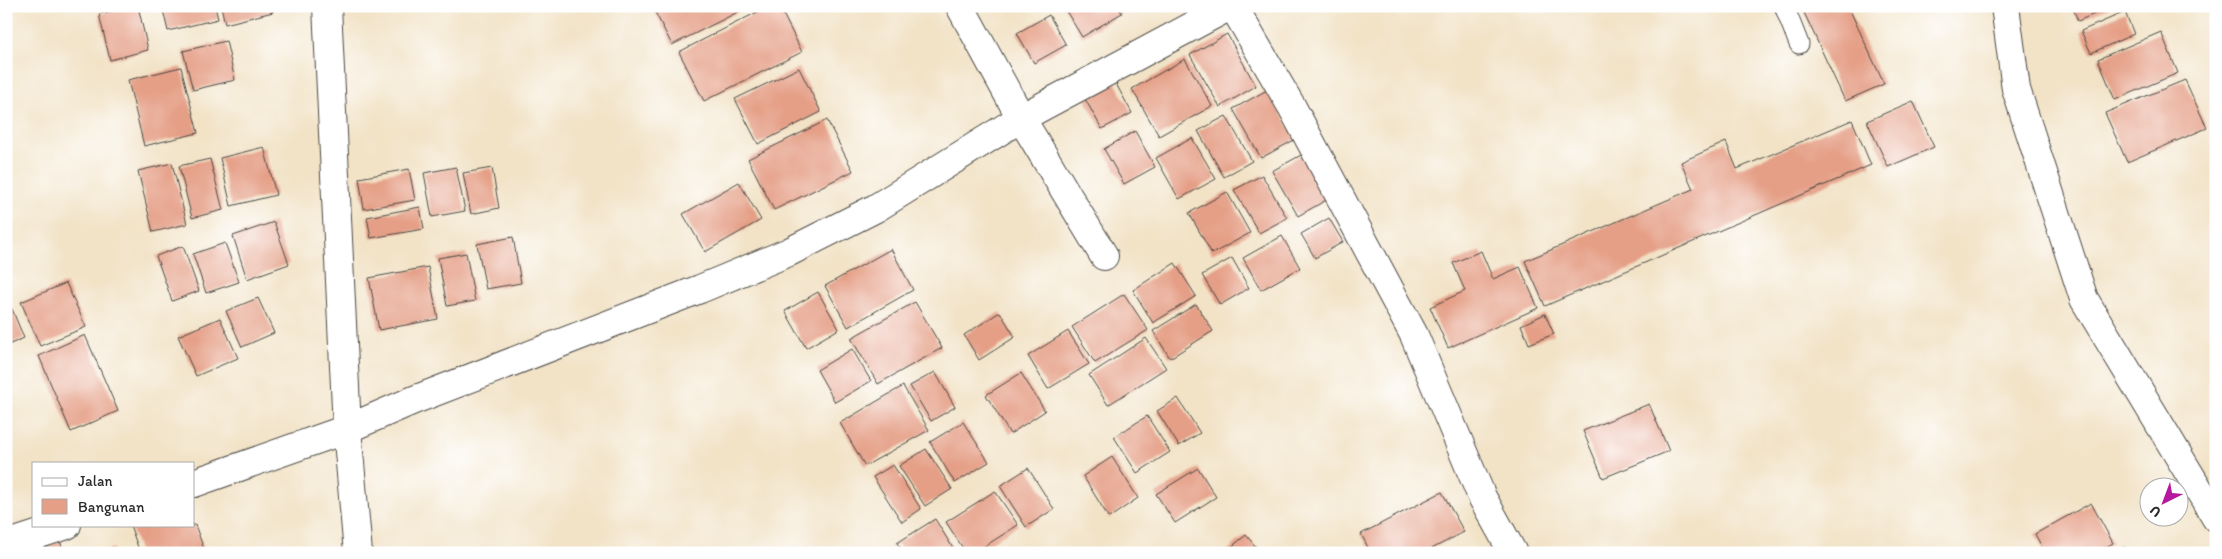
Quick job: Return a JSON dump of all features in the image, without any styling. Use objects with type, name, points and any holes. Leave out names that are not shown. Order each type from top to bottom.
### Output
[{"type":"street","points":[[326,6],[347,429],[358,553]]},
{"type":"street","points":[[960,6],[1021,118],[1104,256]]},
{"type":"street","points":[[195,483],[347,429],[789,252],[876,208],[1021,118],[1231,6],[1292,107],[1414,335],[1482,497],[1513,553]]},
{"type":"street","points":[[2004,6],[2016,89],[2084,299],[2216,518]]},
{"type":"street","points":[[6,545],[64,526]]},
{"type":"lane","points":[[1784,6],[1799,44]]},
{"type":"building","points":[[130,6],[138,6],[148,50],[110,60],[99,14]]},
{"type":"building","points":[[162,6],[215,6],[218,19],[168,31]]},
{"type":"building","points":[[221,6],[271,6],[273,12],[225,24]]},
{"type":"building","points":[[652,6],[750,6],[672,45]]},
{"type":"building","points":[[769,6],[779,6],[802,52],[704,101],[679,52]]},
{"type":"building","points":[[1063,6],[1118,6],[1122,13],[1082,37]]},
{"type":"building","points":[[1801,6],[1848,6],[1884,84],[1845,101]]},
{"type":"building","points":[[2072,6],[2113,6],[2078,21]]},
{"type":"building","points":[[2125,12],[2134,34],[2091,53],[2081,31]]},
{"type":"building","points":[[1049,15],[1066,45],[1034,63],[1017,33]]},
{"type":"building","points":[[2161,32],[2178,73],[2115,100],[2098,59]]},
{"type":"building","points":[[1227,34],[1256,86],[1220,107],[1190,55]]},
{"type":"building","points":[[226,41],[235,80],[193,90],[183,51]]},
{"type":"building","points":[[1185,59],[1212,106],[1159,136],[1132,89]]},
{"type":"building","points":[[181,67],[198,133],[144,146],[128,80]]},
{"type":"building","points":[[799,68],[821,112],[758,144],[735,99]]},
{"type":"building","points":[[2185,80],[2207,128],[2127,162],[2105,113]]},
{"type":"building","points":[[1115,82],[1132,113],[1102,129],[1085,99]]},
{"type":"building","points":[[1267,90],[1296,139],[1261,158],[1233,109]]},
{"type":"building","points":[[1913,101],[1934,147],[1888,167],[1867,121]]},
{"type":"building","points":[[1226,116],[1252,161],[1224,177],[1198,131]]},
{"type":"building","points":[[827,120],[853,171],[774,210],[748,159]]},
{"type":"building","points":[[1852,120],[1871,165],[1545,306],[1525,261],[1693,189],[1681,162],[1726,142],[1737,169]]},
{"type":"building","points":[[1135,131],[1155,167],[1124,184],[1104,149]]},
{"type":"building","points":[[1192,138],[1216,179],[1179,199],[1156,158]]},
{"type":"building","points":[[264,147],[276,195],[231,206],[220,158]]},
{"type":"building","points":[[1303,154],[1328,199],[1298,216],[1272,171]]},
{"type":"building","points":[[210,159],[223,210],[192,218],[179,166]]},
{"type":"building","points":[[172,163],[187,224],[153,232],[138,171]]},
{"type":"building","points":[[456,167],[465,211],[432,217],[424,173]]},
{"type":"building","points":[[492,168],[499,208],[471,214],[463,173]]},
{"type":"building","points":[[409,169],[415,200],[364,209],[359,178]]},
{"type":"building","points":[[1262,175],[1287,218],[1259,233],[1234,190]]},
{"type":"building","points":[[739,182],[761,220],[705,252],[683,214]]},
{"type":"building","points":[[1227,192],[1250,233],[1212,254],[1189,213]]},
{"type":"building","points":[[420,207],[424,229],[371,238],[367,217]]},
{"type":"building","points":[[1329,218],[1343,242],[1315,258],[1301,234]]},
{"type":"building","points":[[274,222],[289,264],[247,279],[233,236]]},
{"type":"building","points":[[1282,236],[1300,268],[1261,290],[1243,258]]},
{"type":"building","points":[[513,237],[521,283],[486,289],[477,244]]},
{"type":"building","points":[[225,243],[239,282],[206,293],[193,254]]},
{"type":"building","points":[[183,246],[199,291],[172,301],[156,256]]},
{"type":"building","points":[[891,249],[913,290],[848,327],[825,286]]},
{"type":"building","points":[[1481,251],[1493,279],[1520,267],[1538,308],[1448,348],[1430,307],[1465,291],[1453,263]]},
{"type":"building","points":[[466,253],[475,301],[447,306],[438,258]]},
{"type":"building","points":[[1232,258],[1249,288],[1220,305],[1202,275]]},
{"type":"building","points":[[1175,263],[1196,296],[1153,323],[1133,290]]},
{"type":"building","points":[[428,267],[438,319],[379,330],[369,278]]},
{"type":"building","points":[[66,283],[86,327],[40,346],[21,302]]},
{"type":"building","points":[[818,292],[839,329],[806,348],[785,311]]},
{"type":"building","points":[[1124,294],[1148,330],[1095,363],[1072,327]]},
{"type":"building","points":[[258,298],[274,333],[242,347],[226,311]]},
{"type":"building","points":[[915,302],[942,348],[878,384],[851,338]]},
{"type":"building","points":[[1196,304],[1213,331],[1170,358],[1153,331]]},
{"type":"building","points":[[12,309],[24,338],[6,346],[6,311]]},
{"type":"building","points":[[1000,312],[1015,337],[979,360],[964,335]]},
{"type":"building","points":[[1545,314],[1554,334],[1529,344],[1521,325]]},
{"type":"building","points":[[220,318],[238,358],[196,376],[178,336]]},
{"type":"building","points":[[1068,331],[1089,364],[1048,389],[1028,356]]},
{"type":"building","points":[[85,335],[118,411],[71,432],[39,356]]},
{"type":"building","points":[[1146,338],[1166,368],[1108,405],[1089,375]]},
{"type":"building","points":[[852,349],[871,381],[835,402],[817,370]]},
{"type":"building","points":[[935,372],[955,407],[931,421],[910,386]]},
{"type":"building","points":[[1021,373],[1045,411],[1010,434],[986,395]]},
{"type":"building","points":[[903,386],[929,430],[865,466],[840,423]]},
{"type":"building","points":[[1178,398],[1200,433],[1179,446],[1157,411]]},
{"type":"building","points":[[1649,404],[1669,451],[1603,478],[1583,431]]},
{"type":"building","points":[[1147,416],[1170,452],[1137,473],[1114,437]]},
{"type":"building","points":[[963,422],[989,462],[955,483],[930,442]]},
{"type":"building","points":[[926,449],[952,489],[925,506],[899,466]]},
{"type":"building","points":[[1112,457],[1138,498],[1109,518],[1083,476]]},
{"type":"building","points":[[893,465],[921,509],[902,522],[873,477]]},
{"type":"building","points":[[1028,468],[1054,509],[1026,527],[1000,486]]},
{"type":"building","points":[[1198,468],[1216,497],[1175,523],[1156,494]]},
{"type":"building","points":[[995,491],[1018,525],[974,553],[966,553],[946,522]]},
{"type":"building","points":[[1442,492],[1464,532],[1424,553],[1371,553],[1361,534]]},
{"type":"building","points":[[2091,503],[2113,543],[2096,553],[2045,553],[2035,534]]},
{"type":"building","points":[[935,519],[956,553],[904,553],[897,543]]},
{"type":"building","points":[[195,525],[204,549],[196,553],[140,553],[130,526]]},
{"type":"building","points":[[1246,535],[1261,553],[1224,553]]},
{"type":"building","points":[[60,541],[64,553],[31,553]]},
{"type":"building","points":[[2124,547],[2127,553],[2114,553]]},
{"type":"building","points":[[113,548],[115,553],[101,553]]}]
